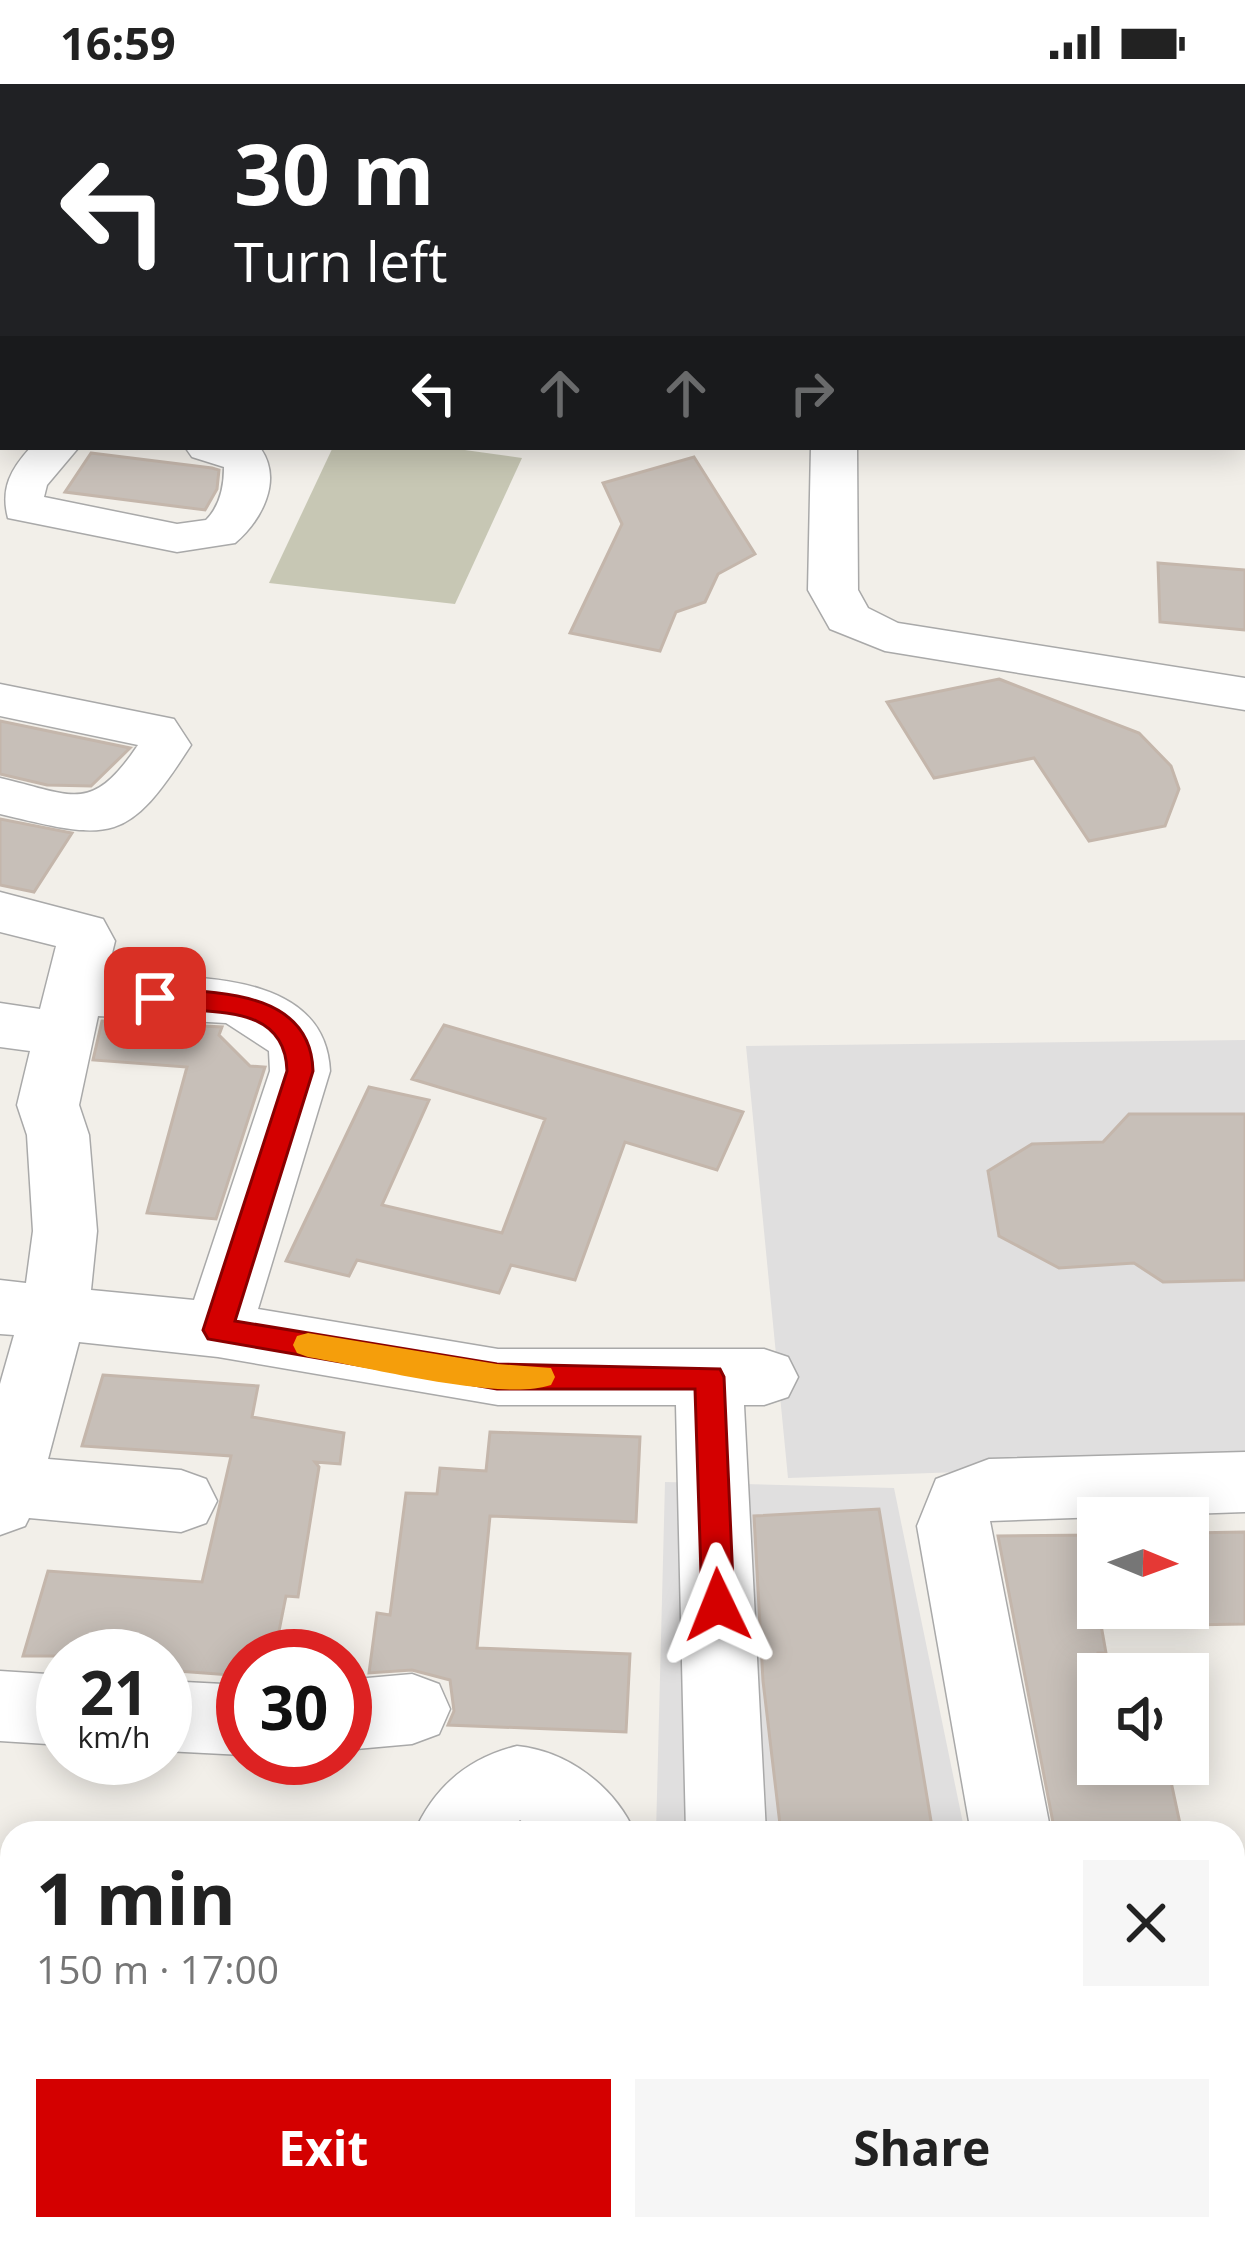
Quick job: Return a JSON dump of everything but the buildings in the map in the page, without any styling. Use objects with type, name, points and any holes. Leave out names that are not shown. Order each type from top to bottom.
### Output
[{"type":"street","points":[[53,450],[24,482],[20,498],[25,508],[177,538],[201,538],[222,531],[241,504],[250,475],[245,459],[217,450]]},
{"type":"street","points":[[835,450],[833,590],[848,618],[885,636],[1245,694]]},
{"type":"street","points":[[0,700],[155,731],[165,745],[125,800],[105,810],[81,812],[0,796]]},
{"type":"street","points":[[0,912],[83,933],[86,941],[69,1014],[24,1104],[58,1135],[65,1231],[27,1309],[3,1495],[181,1501]]},
{"type":"street","points":[[0,1025],[69,1014],[236,1002],[283,1027],[299,1045],[300,1071],[218,1330]]},
{"type":"street","points":[[27,1309],[218,1330],[497,1377],[736,1377],[726,1821]]},
{"type":"street","points":[[1009,1821],[952,1526],[961,1501],[989,1490],[1245,1482]]},
{"type":"street","points":[[0,1706],[36,1708]]},
{"type":"street","points":[[467,1821],[504,1786],[517,1784],[558,1798],[582,1821]]},
{"type":"shaded area","points":[[332,450],[465,450],[522,458],[455,604],[269,583]]},
{"type":"shaded area","points":[[1245,1040],[1245,1462],[788,1478],[746,1046]]},
{"type":"shaded area","points":[[665,1482],[894,1488],[963,1821],[656,1821]]},
{"type":"slow traffic","points":[[308,1345],[497,1377],[541,1377]]},
{"type":"route","points":[[155,998],[236,1002],[283,1027],[299,1045],[300,1071],[218,1330],[497,1377],[709,1377],[718,1605]]}]
